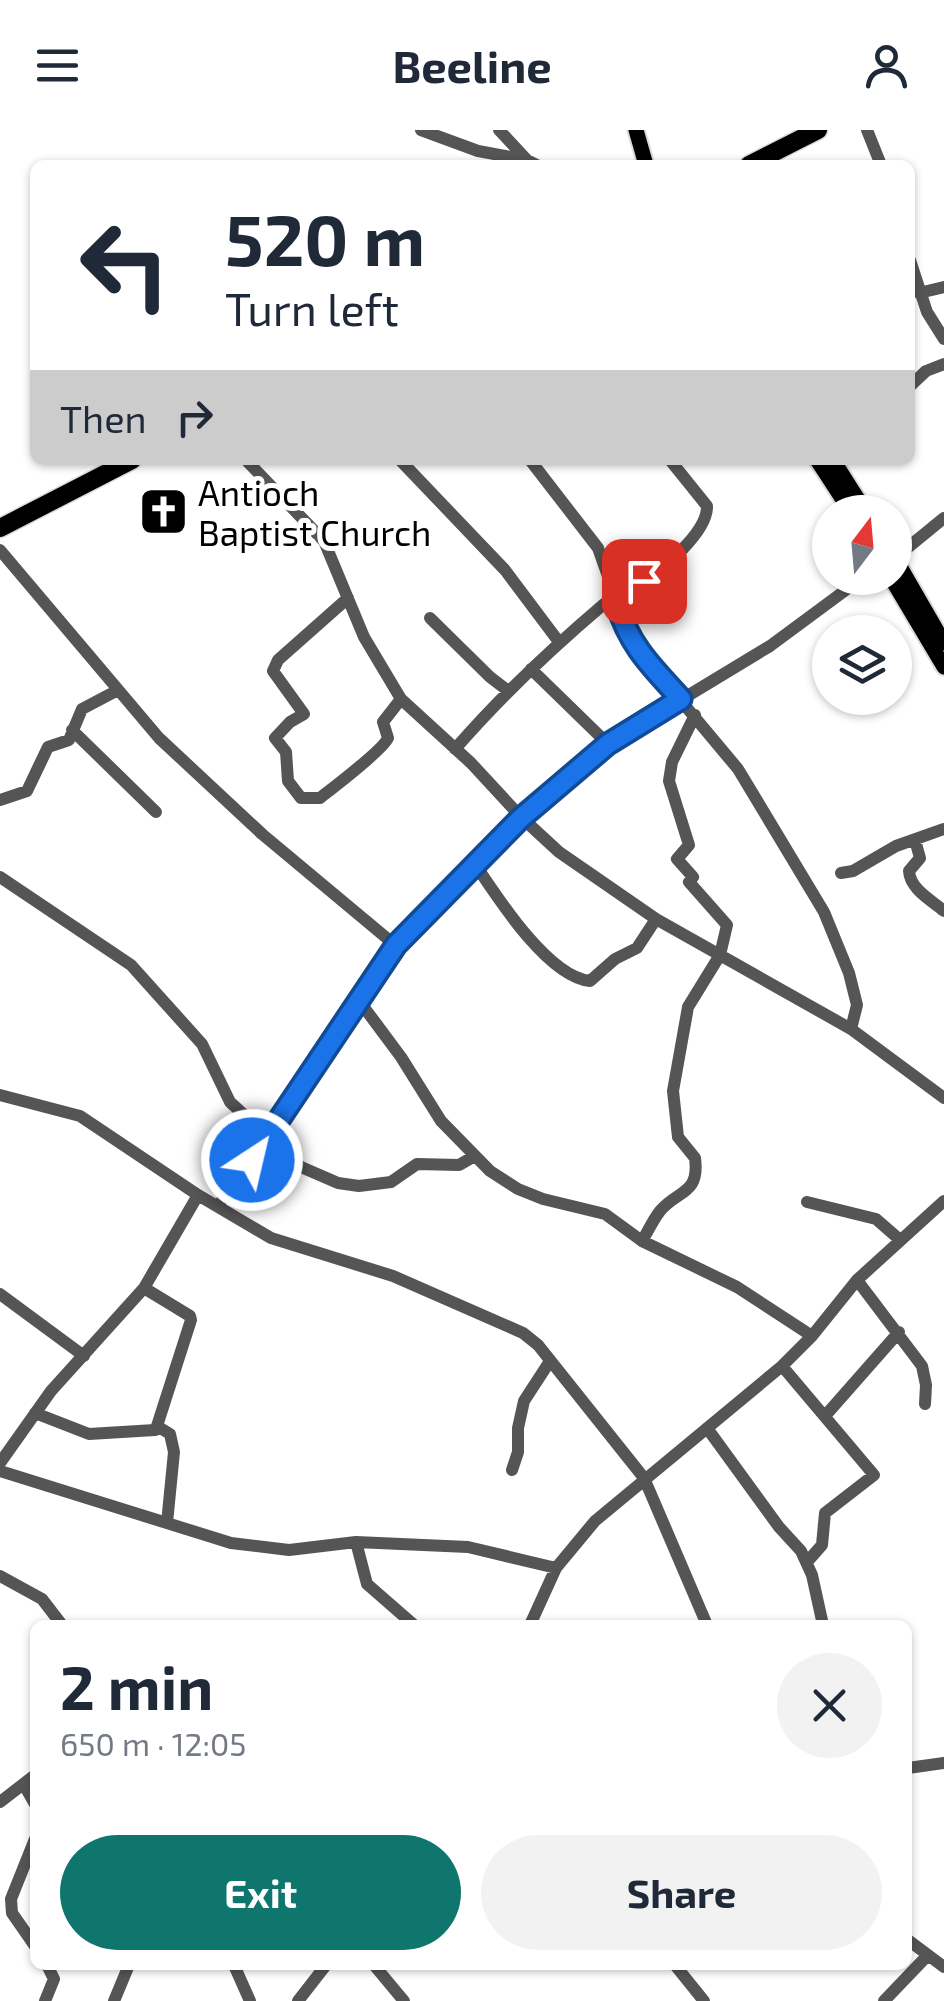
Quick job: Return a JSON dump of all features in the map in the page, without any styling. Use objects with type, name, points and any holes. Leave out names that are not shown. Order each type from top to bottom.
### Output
[{"type":"highway","points":[[759,160],[818,130]]},
{"type":"highway","points":[[0,528],[122,465]]},
{"type":"main road","points":[[626,130],[634,160]]},
{"type":"main road","points":[[636,130],[645,160]]},
{"type":"main road","points":[[820,465],[840,495]]},
{"type":"main road","points":[[836,465],[855,495]]},
{"type":"main road","points":[[912,587],[944,643]]},
{"type":"main road","points":[[901,595],[944,667]]},
{"type":"street","points":[[421,130],[478,151],[522,160]]},
{"type":"street","points":[[499,130],[530,160]]},
{"type":"street","points":[[867,130],[880,160]]},
{"type":"street","points":[[915,278],[944,339]]},
{"type":"street","points":[[919,293],[944,288]]},
{"type":"street","points":[[915,381],[926,370],[944,364]]},
{"type":"street","points":[[251,465],[324,542],[364,637],[401,699],[521,818],[560,852],[656,919],[851,1029],[944,1098]]},
{"type":"street","points":[[405,465],[494,557],[559,642]]},
{"type":"street","points":[[534,465],[598,548],[631,642],[738,770],[824,912],[850,973],[856,1004],[851,1029]]},
{"type":"street","points":[[454,748],[559,642],[604,604],[617,604],[702,528],[707,506],[674,465]]},
{"type":"street","points":[[912,544],[944,518]]},
{"type":"street","points":[[0,550],[159,738],[207,785],[396,945]]},
{"type":"street","points":[[218,1206],[396,945],[521,818],[608,744],[770,646],[839,595]]},
{"type":"street","points":[[348,598],[278,660],[274,671],[304,714],[275,738],[286,752],[288,781],[301,798],[320,798],[384,746],[388,738],[383,722],[401,699]]},
{"type":"street","points":[[430,618],[508,690]]},
{"type":"street","points":[[531,669],[608,744]]},
{"type":"street","points":[[0,800],[27,791],[48,747],[68,740],[82,710],[118,690]]},
{"type":"street","points":[[642,1241],[662,1209],[687,1193],[694,1175],[695,1158],[678,1137],[672,1091],[688,1007],[720,956],[727,925],[689,882],[693,877],[676,859],[689,845],[669,782],[672,762],[694,715]]},
{"type":"street","points":[[72,730],[156,812]]},
{"type":"street","points":[[841,873],[853,871],[896,846],[944,829]]},
{"type":"street","points":[[914,840],[920,858],[909,871],[909,877],[916,888],[944,910]]},
{"type":"street","points":[[475,864],[512,920],[580,980],[590,981],[615,959],[637,948],[656,919]]},
{"type":"street","points":[[0,877],[131,966],[202,1044],[230,1102],[301,1166],[348,1186],[380,1185],[404,1176],[417,1164],[459,1165],[474,1157]]},
{"type":"street","points":[[360,1002],[394,1046],[442,1121],[474,1157],[518,1189],[605,1214],[642,1241],[737,1287],[812,1336]]},
{"type":"street","points":[[0,1095],[80,1116],[198,1195],[281,1242],[393,1276],[523,1332],[644,1478],[705,1620]]},
{"type":"street","points":[[0,1463],[51,1391],[144,1288],[198,1195]]},
{"type":"street","points":[[532,1620],[556,1568],[595,1521],[782,1366],[857,1280],[944,1200]]},
{"type":"street","points":[[807,1202],[876,1219],[899,1239]]},
{"type":"street","points":[[857,1280],[922,1366],[925,1404]]},
{"type":"street","points":[[36,1413],[89,1434],[155,1430],[191,1320],[144,1288]]},
{"type":"street","points":[[0,1294],[84,1356]]},
{"type":"street","points":[[826,1416],[899,1332]]},
{"type":"street","points":[[512,1470],[524,1401],[550,1360]]},
{"type":"street","points":[[782,1366],[874,1475],[826,1513],[822,1545],[807,1562]]},
{"type":"street","points":[[157,1426],[170,1434],[174,1452],[167,1523]]},
{"type":"street","points":[[706,1428],[807,1562],[821,1620]]},
{"type":"street","points":[[0,1470],[264,1549],[356,1542],[468,1547],[556,1568]]},
{"type":"street","points":[[356,1542],[367,1584],[408,1620]]},
{"type":"street","points":[[0,1576],[42,1599],[58,1620]]},
{"type":"street","points":[[912,1767],[944,1763]]},
{"type":"street","points":[[0,1802],[29,1780]]},
{"type":"street","points":[[30,1850],[10,1899],[12,1913],[30,1939]]},
{"type":"street","points":[[912,1943],[944,1966]]},
{"type":"street","points":[[884,2001],[928,1956]]},
{"type":"street","points":[[46,2001],[54,1979],[50,1970]]},
{"type":"street","points":[[114,2001],[126,1970]]},
{"type":"street","points":[[236,1970],[250,2001]]},
{"type":"street","points":[[298,2001],[322,1970]]},
{"type":"street","points":[[384,1970],[404,2001]]},
{"type":"street","points":[[679,1970],[704,2001]]},
{"type":"place","name":"Antioch Baptist Church","points":[[163,512]]},
{"type":"route","points":[[252,1160],[396,945],[521,818],[608,744],[681,699],[631,642],[617,604],[644,581]]}]
